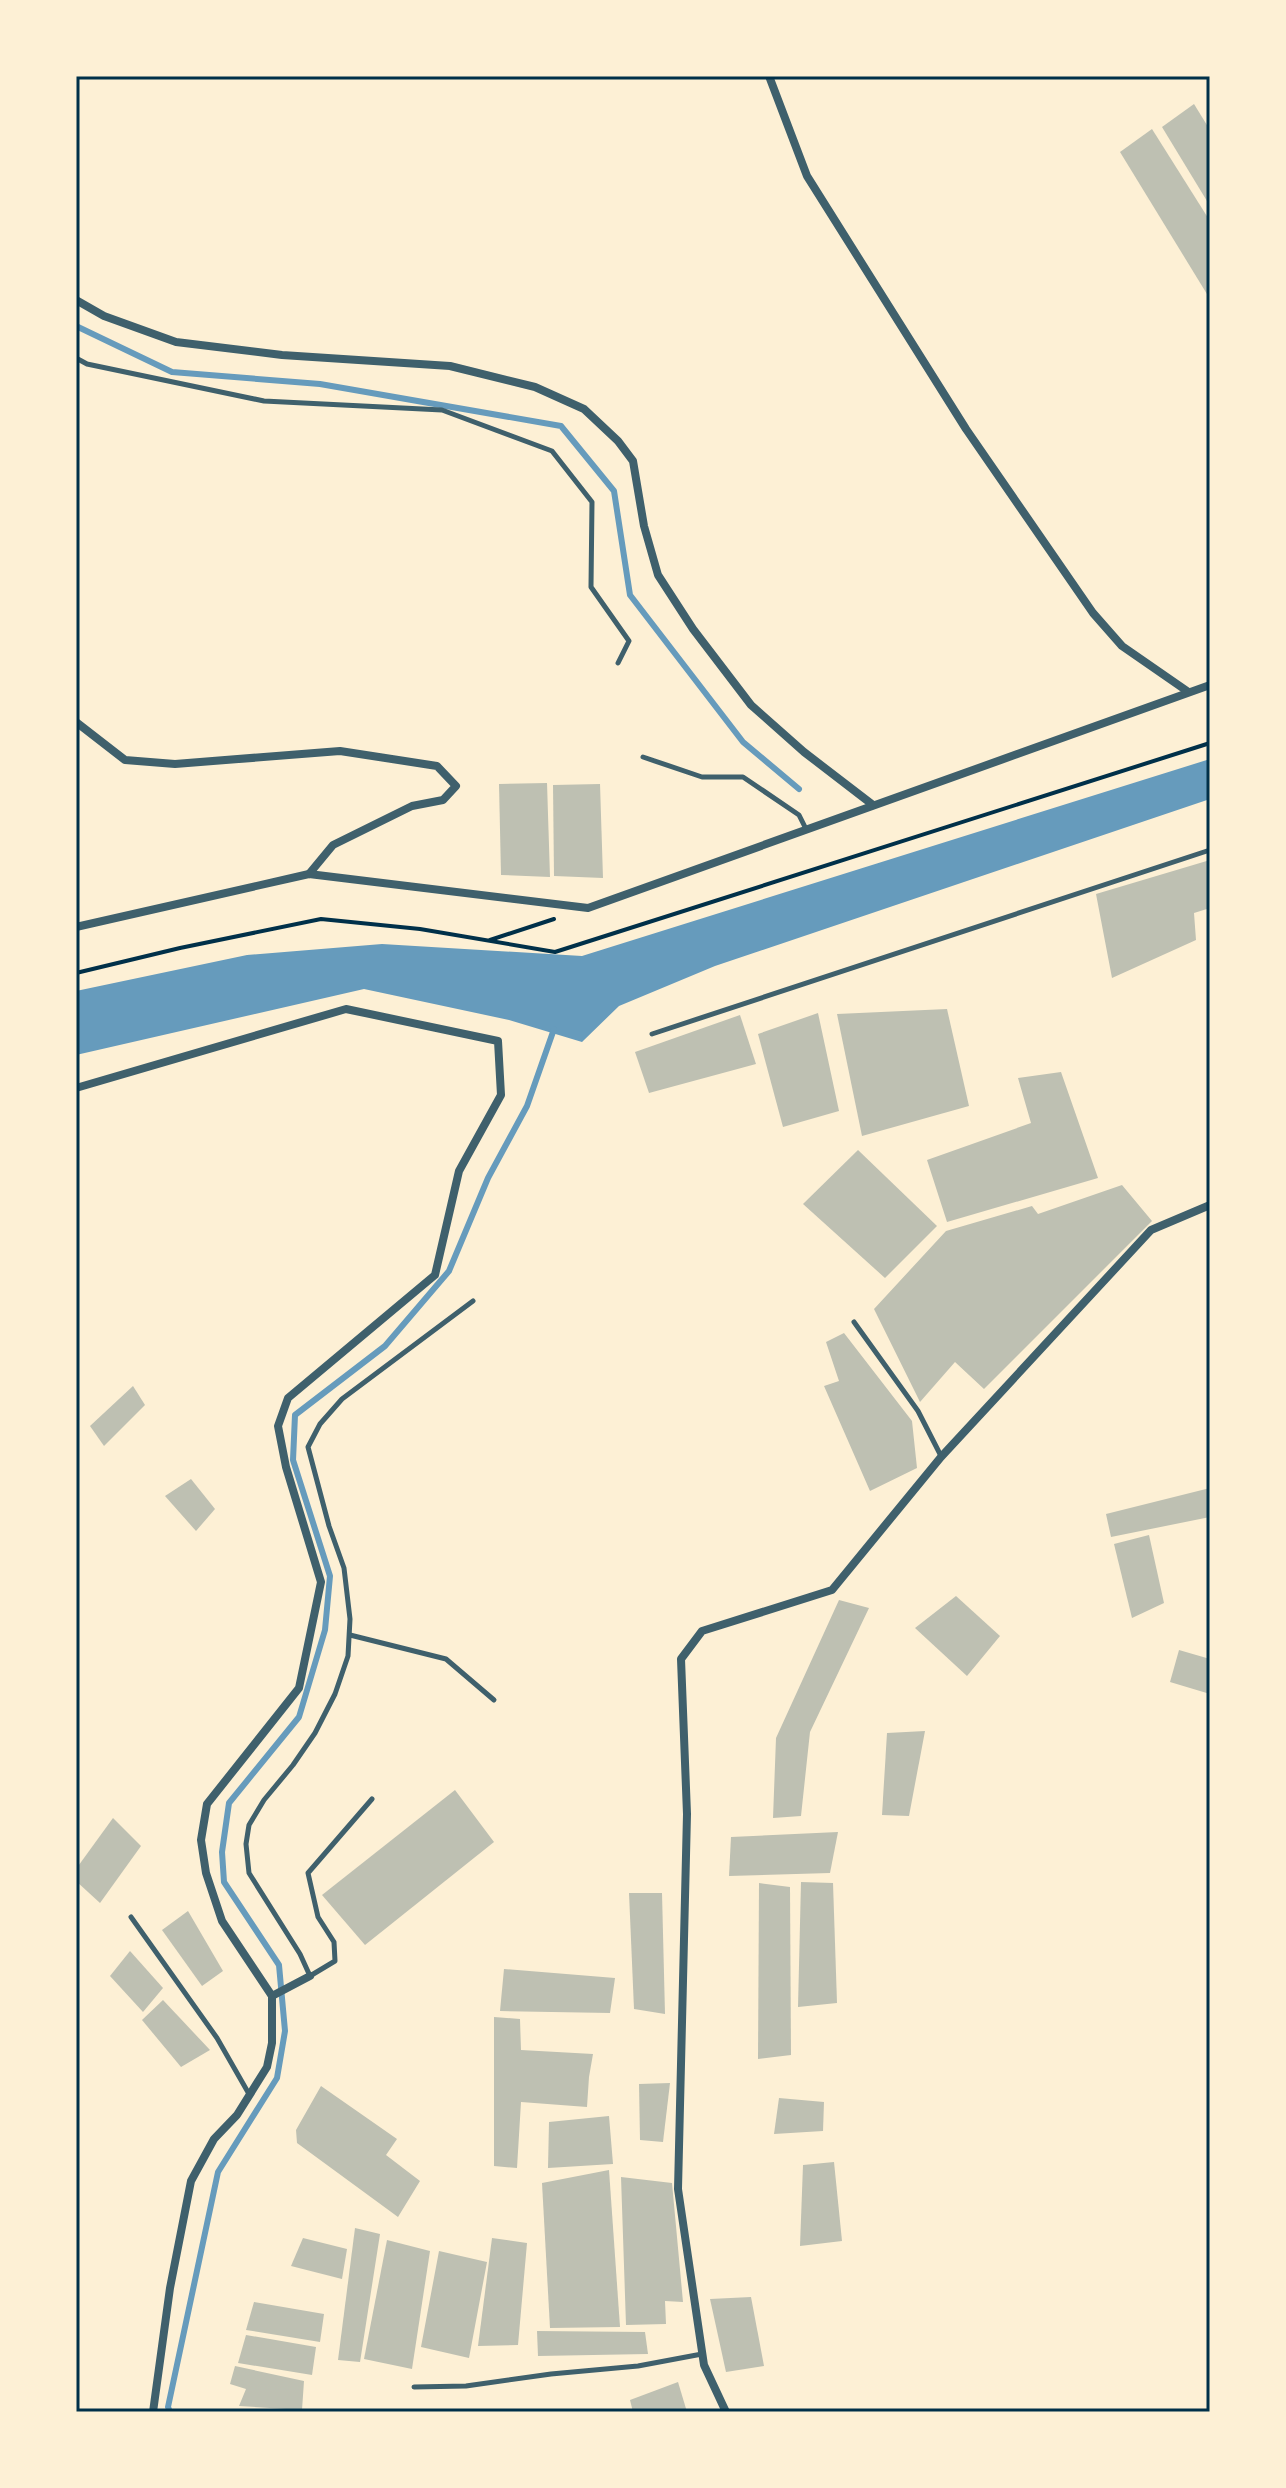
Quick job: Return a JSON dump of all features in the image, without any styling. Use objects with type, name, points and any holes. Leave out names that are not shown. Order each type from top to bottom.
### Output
[{"type":"street","points":[[769,76],[807,176],[966,429],[1093,613],[1122,646],[1187,691]]},
{"type":"street","points":[[76,300],[104,316],[176,342],[282,355],[450,366],[535,387],[584,409],[618,441],[633,461],[644,526],[658,575],[693,629],[751,705],[804,752],[873,805]]},
{"type":"street","points":[[76,927],[309,874],[588,908],[1210,685]]},
{"type":"street","points":[[76,722],[125,760],[175,764],[340,751],[437,766],[456,786],[443,800],[412,806],[333,845],[309,874]]},
{"type":"street","points":[[76,1088],[346,1009],[498,1041],[501,1095],[459,1171],[435,1275],[288,1398],[278,1426],[286,1467],[321,1582],[299,1688],[207,1804],[201,1840],[206,1873],[222,1921],[272,1996],[272,2043],[267,2067],[237,2115],[214,2139],[191,2181],[170,2288],[153,2412]]},
{"type":"street","points":[[726,2412],[704,2365],[678,2189],[687,1814],[681,1659],[702,1631],[832,1590],[941,1457],[1151,1230],[1210,1205]]},
{"type":"street","points":[[272,1996],[310,1976]]},
{"type":"lane","points":[[76,358],[87,364],[264,401],[442,410],[552,451],[592,502],[591,587],[629,641],[618,663]]},
{"type":"lane","points":[[643,757],[702,777],[743,777],[799,815],[806,829]]},
{"type":"lane","points":[[652,1034],[1210,850]]},
{"type":"lane","points":[[372,1799],[308,1873],[318,1917],[334,1942],[335,1961],[310,1976],[300,1954],[249,1873],[246,1844],[249,1825],[315,1733],[335,1694],[348,1656],[350,1619],[344,1568],[329,1526],[308,1447],[320,1424],[342,1399],[473,1301]]},
{"type":"lane","points":[[854,1322],[918,1411],[941,1457]]},
{"type":"lane","points":[[349,1634],[446,1659],[494,1700]]},
{"type":"lane","points":[[131,1917],[217,2038],[249,2095]]},
{"type":"lane","points":[[414,2387],[466,2386],[638,2366],[703,2354]]},
{"type":"path","points":[[487,940],[557,918],[569,906]]},
{"type":"water","points":[[1210,759],[1210,799],[715,966],[619,1006],[582,1042],[509,1020],[364,989],[76,1055],[76,991],[247,955],[382,944],[582,956]]},
{"type":"building","points":[[1194,104],[1210,130],[1210,206],[1162,127]]},
{"type":"building","points":[[1152,129],[1210,221],[1210,299],[1120,152]]},
{"type":"building","points":[[547,783],[550,877],[501,875],[499,784]]},
{"type":"building","points":[[600,784],[603,878],[554,876],[553,785]]},
{"type":"building","points":[[1210,860],[1210,908],[1194,913],[1196,940],[1112,978],[1096,894]]},
{"type":"building","points":[[947,1009],[969,1106],[862,1136],[837,1014]]},
{"type":"building","points":[[818,1013],[839,1111],[783,1127],[758,1034]]},
{"type":"building","points":[[740,1015],[756,1064],[649,1093],[635,1052]]},
{"type":"building","points":[[1061,1072],[1098,1178],[947,1222],[927,1160],[1031,1123],[1018,1078]]},
{"type":"building","points":[[858,1150],[937,1226],[885,1278],[803,1204]]},
{"type":"building","points":[[1122,1185],[1152,1221],[984,1389],[955,1362],[920,1402],[874,1309],[946,1231],[1032,1206],[1038,1214]]},
{"type":"building","points":[[844,1333],[912,1421],[917,1468],[870,1491],[824,1386],[839,1381],[826,1342]]},
{"type":"building","points":[[133,1386],[145,1405],[104,1446],[90,1426]]},
{"type":"building","points":[[191,1479],[215,1509],[196,1531],[165,1496]]},
{"type":"building","points":[[1210,1488],[1210,1517],[1111,1537],[1106,1514]]},
{"type":"building","points":[[1149,1535],[1164,1603],[1132,1618],[1114,1544]]},
{"type":"building","points":[[956,1596],[1000,1636],[967,1676],[915,1628]]},
{"type":"building","points":[[839,1600],[869,1608],[810,1732],[801,1816],[773,1818],[776,1738]]},
{"type":"building","points":[[1179,1650],[1210,1659],[1210,1694],[1170,1682]]},
{"type":"building","points":[[925,1731],[909,1816],[882,1815],[887,1733]]},
{"type":"building","points":[[455,1790],[494,1842],[365,1945],[322,1895]]},
{"type":"building","points":[[113,1818],[141,1846],[100,1903],[76,1881],[76,1869]]},
{"type":"building","points":[[838,1832],[830,1873],[729,1876],[731,1837]]},
{"type":"building","points":[[801,1882],[833,1883],[837,2003],[798,2007]]},
{"type":"building","points":[[759,1883],[790,1887],[791,2055],[758,2059]]},
{"type":"building","points":[[629,1893],[662,1893],[665,2014],[634,2009]]},
{"type":"building","points":[[188,1911],[223,1971],[202,1986],[162,1930]]},
{"type":"building","points":[[130,1951],[163,1988],[143,2012],[110,1976]]},
{"type":"building","points":[[504,1969],[615,1978],[610,2013],[500,2011]]},
{"type":"building","points":[[163,2000],[210,2050],[181,2067],[142,2020]]},
{"type":"building","points":[[494,2017],[520,2019],[521,2050],[593,2054],[587,2107],[521,2102],[517,2168],[494,2166]]},
{"type":"building","points":[[670,2083],[663,2142],[640,2140],[639,2084]]},
{"type":"building","points":[[321,2086],[397,2139],[386,2155],[420,2181],[398,2217],[297,2143],[296,2130]]},
{"type":"building","points":[[779,2098],[824,2102],[823,2131],[774,2134]]},
{"type":"building","points":[[609,2116],[613,2164],[548,2168],[549,2122]]},
{"type":"building","points":[[834,2162],[842,2241],[800,2246],[803,2165]]},
{"type":"building","points":[[609,2170],[620,2327],[550,2328],[542,2183]]},
{"type":"building","points":[[621,2177],[672,2183],[683,2302],[665,2301],[666,2324],[626,2325]]},
{"type":"building","points":[[355,2228],[380,2234],[360,2362],[338,2360]]},
{"type":"building","points":[[303,2238],[347,2249],[342,2279],[291,2266]]},
{"type":"building","points":[[492,2238],[527,2243],[518,2345],[478,2346]]},
{"type":"building","points":[[387,2240],[430,2251],[412,2369],[364,2359]]},
{"type":"building","points":[[439,2251],[487,2262],[469,2358],[421,2347]]},
{"type":"building","points":[[751,2297],[764,2366],[726,2372],[710,2299]]},
{"type":"building","points":[[254,2302],[324,2314],[320,2342],[246,2330]]},
{"type":"building","points":[[537,2331],[645,2332],[648,2354],[538,2356]]},
{"type":"building","points":[[246,2335],[316,2347],[312,2375],[238,2363]]},
{"type":"building","points":[[235,2366],[304,2381],[302,2410],[239,2406],[246,2389],[230,2384]]},
{"type":"building","points":[[678,2382],[687,2412],[633,2412],[630,2400]]},
{"type":"waterway","points":[[76,326],[172,372],[320,384],[561,426],[614,491],[630,595],[743,742],[799,789]]},
{"type":"waterway","points":[[170,2412],[168,2407],[218,2172],[277,2078],[285,2031],[279,1965],[224,1882],[222,1852],[229,1803],[299,1717],[325,1630],[330,1576],[293,1460],[295,1415],[385,1346],[449,1271],[488,1178],[527,1106],[554,1029]]}]
